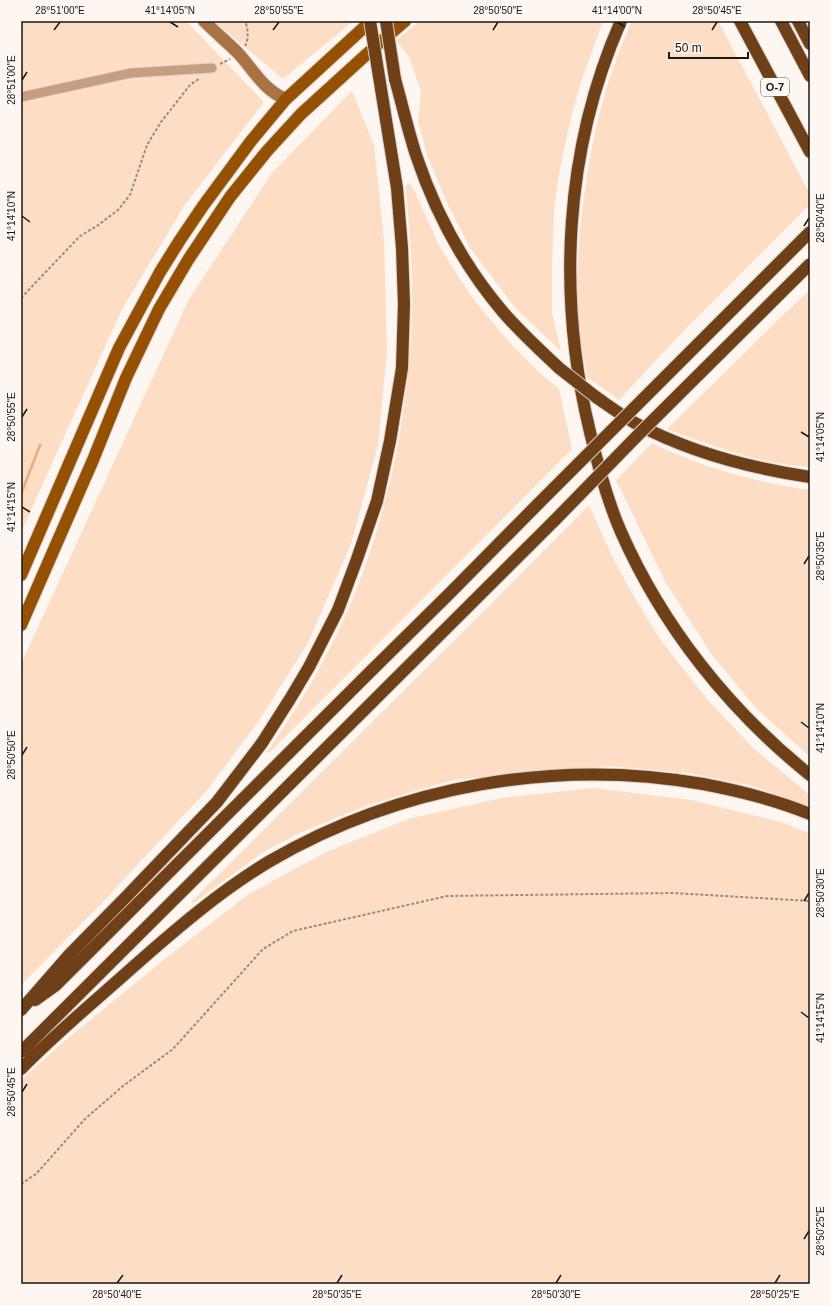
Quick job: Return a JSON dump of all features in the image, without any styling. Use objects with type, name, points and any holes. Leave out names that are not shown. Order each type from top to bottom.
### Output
[{"type":"highway","points":[[21,1009],[69,955],[217,802],[262,743],[309,667],[338,610],[357,559],[377,501],[390,441],[402,368],[404,304],[402,248],[397,188],[371,21]]},
{"type":"highway","points":[[386,21],[395,79],[417,156],[439,211],[452,237],[474,272],[503,312],[530,341],[559,368],[596,398],[633,422],[694,450],[783,473],[810,477]]},
{"type":"highway","points":[[622,21],[604,64],[586,125],[577,173],[571,239],[570,303],[573,343],[584,410],[592,443],[605,492],[622,532],[646,582],[672,625],[700,665],[725,695],[758,730],[810,775]]},
{"type":"highway","name":"O-7","points":[[740,21],[810,152]]},
{"type":"highway","points":[[781,21],[810,76]]},
{"type":"highway","points":[[798,21],[810,44]]},
{"type":"highway","points":[[21,1009],[56,985],[810,232]]},
{"type":"highway","points":[[21,1052],[810,264]]},
{"type":"highway","points":[[21,1069],[75,1018],[180,926],[219,895],[268,862],[300,845],[356,819],[400,804],[434,794],[501,781],[579,774],[623,775],[673,779],[752,794],[794,807],[810,814]]},
{"type":"main road","points":[[21,575],[119,348],[141,306],[180,240],[251,141],[286,99],[371,21]]},
{"type":"main road","points":[[21,625],[93,460],[126,378],[160,309],[191,254],[230,197],[267,151],[301,114],[405,21]]},
{"type":"main road","points":[[286,99],[301,114]]},
{"type":"street","points":[[204,21],[238,54],[273,81],[286,99]]},
{"type":"street","points":[[21,97],[131,73],[212,68]]},
{"type":"path","points":[[21,298],[80,236],[97,226],[118,210],[130,194],[147,146],[161,122],[190,86],[212,68],[238,54],[247,42],[247,25],[245,21]]},
{"type":"path","points":[[21,1184],[36,1174],[85,1119],[124,1086],[173,1049],[263,949],[293,931],[447,896],[673,893],[810,901]]},
{"type":"shaded area","points":[[21,21],[186,21],[264,102],[184,206],[122,309],[21,532]]},
{"type":"shaded area","points":[[214,21],[351,21],[351,23],[283,79]]},
{"type":"shaded area","points":[[420,21],[603,21],[581,82],[571,117],[559,174],[554,211],[552,312],[561,351],[516,309],[470,248],[448,205],[428,158],[418,122],[421,91],[409,57],[396,40]]},
{"type":"shaded area","points":[[632,21],[718,21],[810,194],[810,204],[691,323],[619,400],[587,377],[578,320],[577,298],[580,232],[591,151],[612,72]]},
{"type":"shaded area","points":[[352,91],[374,145],[384,239],[387,351],[378,445],[351,544],[308,643],[258,722],[208,789],[101,904],[21,985],[21,664],[189,299],[272,173]]},
{"type":"shaded area","points":[[408,183],[412,186],[439,245],[478,305],[510,343],[540,373],[559,389],[572,449],[269,753],[267,752],[314,678],[342,624],[361,578],[377,531],[390,483],[400,434],[407,385],[411,336],[412,287],[406,191],[406,186]]},
{"type":"shaded area","points":[[810,290],[810,467],[774,463],[737,454],[667,429],[783,315]]},
{"type":"shaded area","points":[[652,443],[690,460],[730,473],[769,483],[810,490],[810,757],[756,708],[712,655],[666,583],[616,480]]},
{"type":"shaded area","points":[[589,505],[611,554],[629,588],[659,638],[707,699],[753,748],[810,795],[810,807],[752,786],[688,773],[609,766],[454,780],[369,805],[298,834],[265,851],[192,904],[191,902]]},
{"type":"shaded area","points":[[593,788],[691,800],[782,822],[810,834],[810,1284],[21,1284],[21,1080],[61,1044],[166,958],[249,894],[326,852],[408,819],[502,798]]},
{"type":"waterway","points":[[21,494],[40,445]]}]
